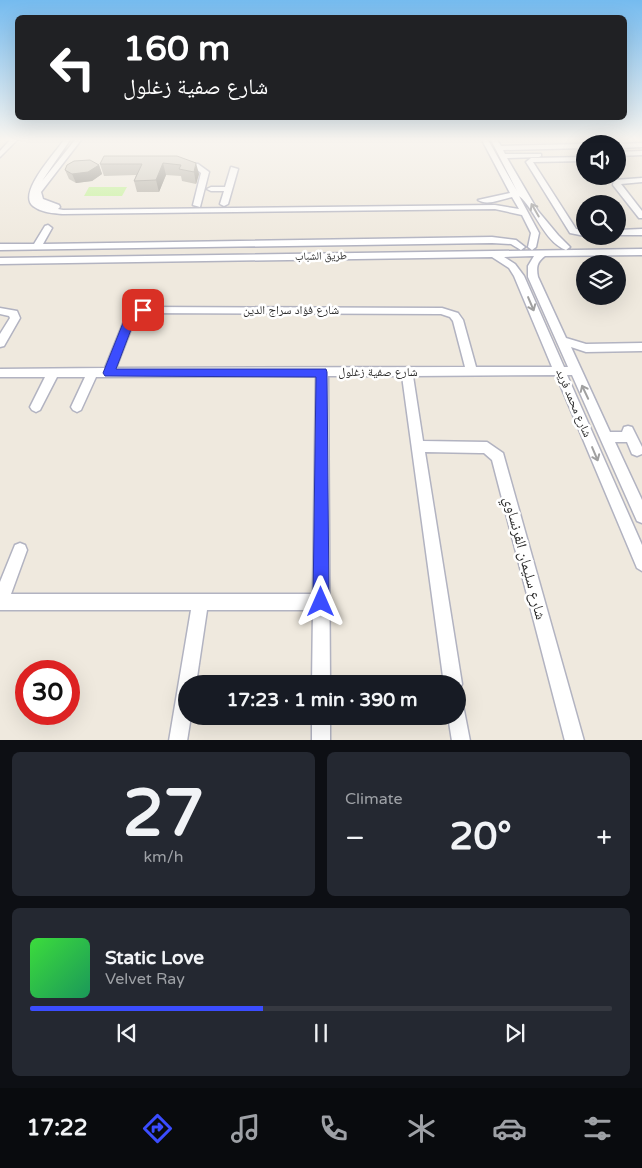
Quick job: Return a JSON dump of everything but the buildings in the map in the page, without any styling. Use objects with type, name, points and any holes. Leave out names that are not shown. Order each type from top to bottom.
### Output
[{"type":"street","points":[[41,175],[26,194],[27,200],[31,206],[50,212],[152,208],[197,204],[269,207]]},
{"type":"street","points":[[50,175],[40,187],[37,197],[40,202],[56,207],[323,206],[491,200],[501,199],[514,193],[524,193]]},
{"type":"street","points":[[197,204],[203,175]]},
{"type":"street","points":[[224,204],[232,175]]},
{"type":"street","points":[[504,175],[535,233],[532,247]]},
{"type":"street","points":[[514,175],[548,232],[566,246]]},
{"type":"street","points":[[537,175],[573,231],[576,232]]},
{"type":"street","points":[[642,180],[617,182],[617,185],[642,216]]},
{"type":"street","points":[[211,189],[228,189]]},
{"type":"street","points":[[323,206],[495,207],[525,213]]},
{"type":"street","points":[[37,246],[48,228]]},
{"type":"street","points":[[626,233],[642,232]]},
{"type":"street","points":[[0,247],[502,240],[521,247]]},
{"type":"street","name":"طريق الشباب","points":[[0,254],[642,246]]},
{"type":"street","name":"طريق الشباب","points":[[0,261],[642,252]]},
{"type":"street","points":[[519,276],[526,274],[533,277],[532,265],[538,256],[544,253]]},
{"type":"street","name":"شارع محمد فريد","points":[[493,254],[512,266],[519,276],[642,564]]},
{"type":"street","name":"شارع محمد فريد","points":[[533,277],[642,516]]},
{"type":"street","name":"شارع فؤاد سراج الدين","points":[[109,373],[130,318],[134,313],[143,310],[449,312],[458,320],[472,372]]},
{"type":"street","points":[[0,311],[13,313],[15,318],[0,344]]},
{"type":"street","points":[[562,342],[586,348],[642,347]]},
{"type":"street","points":[[569,357],[586,348]]},
{"type":"street","points":[[321,675],[322,372]]},
{"type":"street","points":[[407,372],[452,675]]},
{"type":"street","name":"شارع صفية زغلول","points":[[0,373],[576,372]]},
{"type":"street","points":[[36,407],[53,373]]},
{"type":"street","points":[[78,407],[92,373]]},
{"type":"street","points":[[606,437],[629,433],[637,450]]},
{"type":"street","name":"شارع سليمان الفرنساوي","points":[[418,446],[480,447],[493,452],[498,457],[575,740]]},
{"type":"street","points":[[20,550],[0,602],[321,602]]},
{"type":"street","points":[[188,675],[200,602]]},
{"type":"street","points":[[178,740],[180,725]]},
{"type":"street","points":[[320,740],[321,725]]},
{"type":"street","points":[[459,725],[461,740]]},
{"type":"green space","points":[[89,187],[127,187],[122,196],[84,196]]},
{"type":"route","points":[[143,310],[134,313],[130,318],[109,373],[322,372],[321,602]]}]
